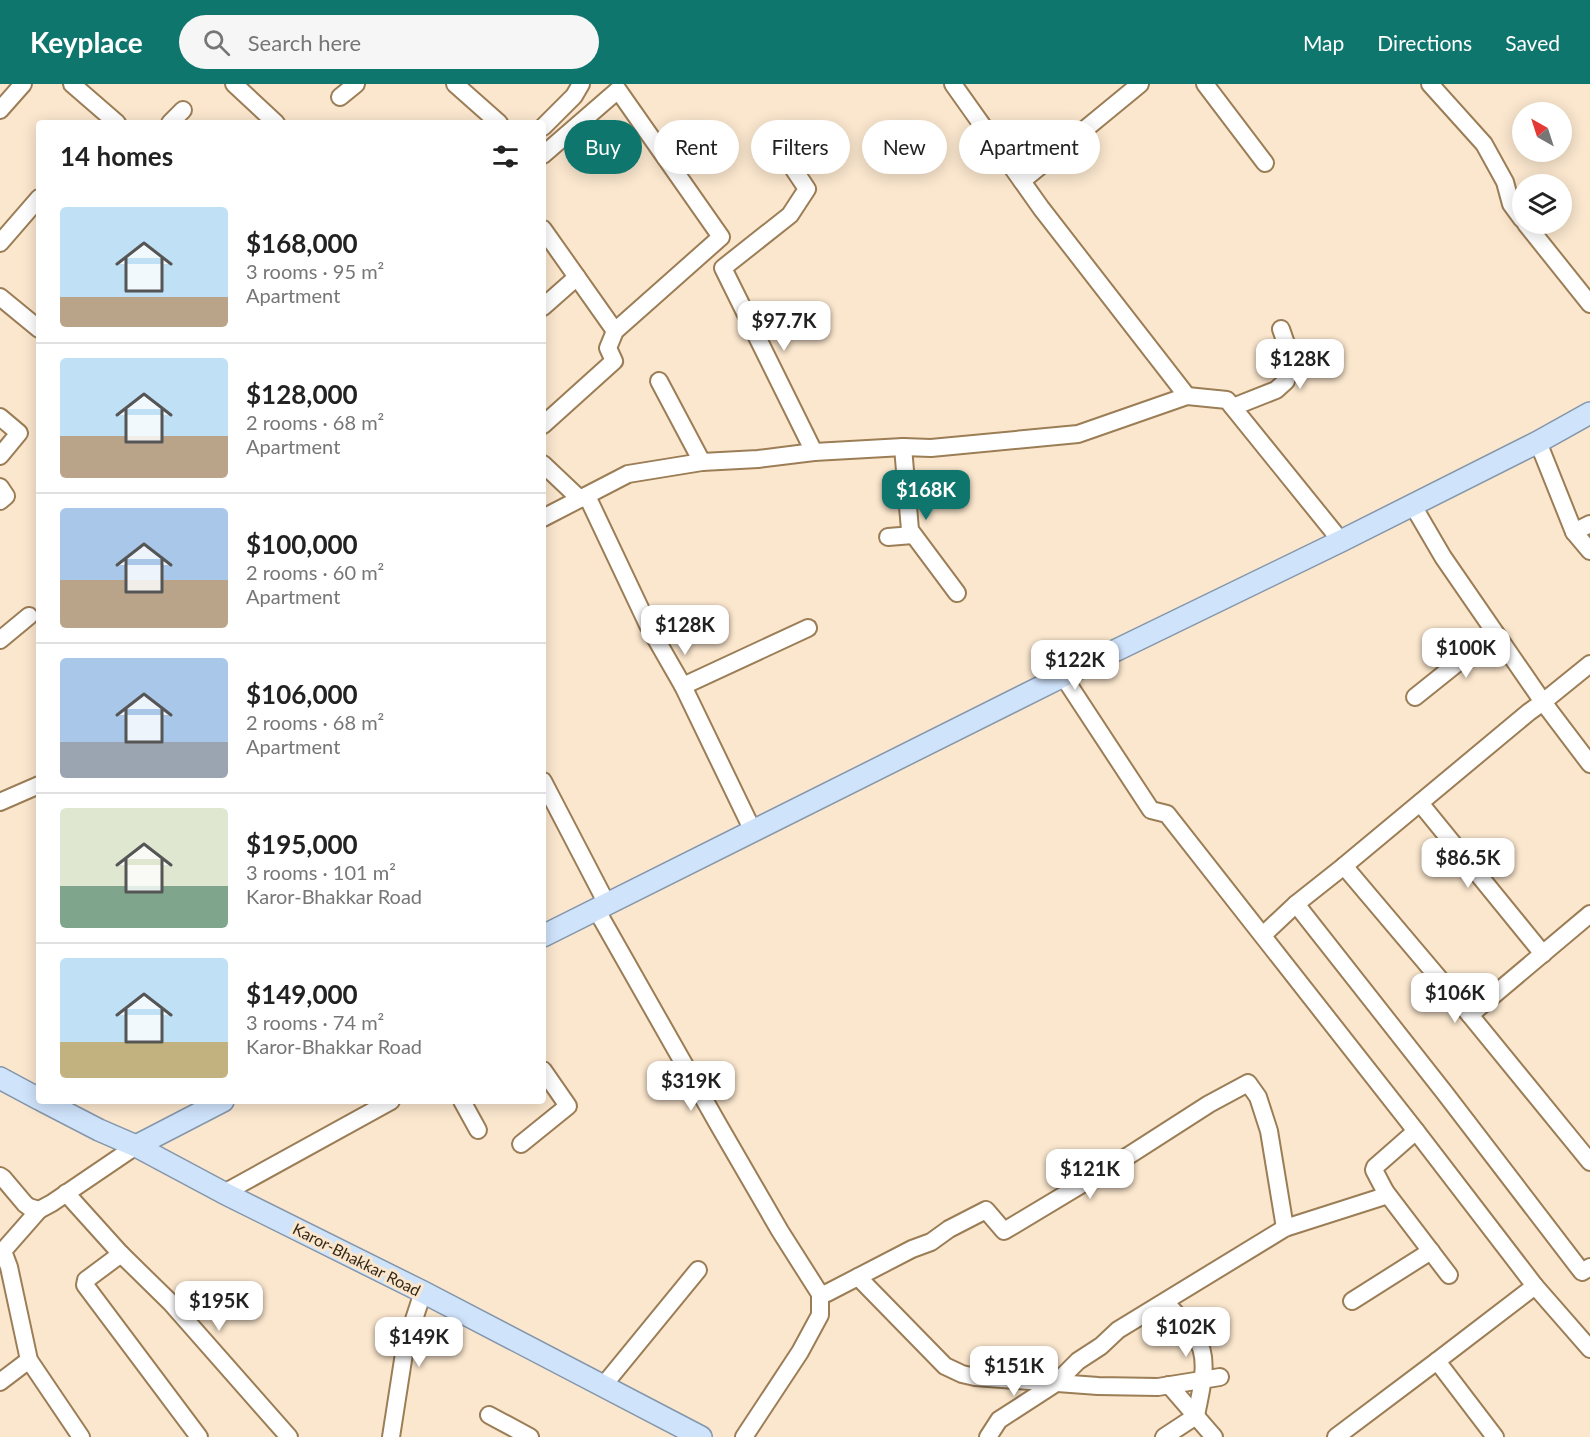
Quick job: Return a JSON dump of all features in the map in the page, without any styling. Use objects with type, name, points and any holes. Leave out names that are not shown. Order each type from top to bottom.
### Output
[{"type":"main road","points":[[546,934],[1063,676],[1341,541],[1538,442],[1590,413]]},
{"type":"main road","points":[[0,1078],[36,1097]]},
{"type":"main road","name":"Karor-Bhakkar Road","points":[[49,1104],[423,1292],[701,1437]]},
{"type":"main road","points":[[135,1146],[217,1104]]},
{"type":"street","points":[[0,110],[22,84]]},
{"type":"street","points":[[72,84],[114,120]]},
{"type":"street","points":[[234,84],[273,120]]},
{"type":"street","points":[[340,97],[356,84]]},
{"type":"street","points":[[455,84],[496,120]]},
{"type":"street","points":[[546,124],[574,96],[581,84]]},
{"type":"street","points":[[953,84],[1041,208],[1187,396]]},
{"type":"street","points":[[1022,181],[1140,84]]},
{"type":"street","points":[[1205,84],[1265,163]]},
{"type":"street","points":[[1430,84],[1484,144],[1505,182],[1512,205]]},
{"type":"street","points":[[546,152],[618,90],[722,237],[615,331],[608,348],[614,361],[546,422]]},
{"type":"street","points":[[173,120],[183,111]]},
{"type":"street","points":[[797,174],[807,189],[790,215],[723,268],[814,452]]},
{"type":"street","points":[[0,243],[36,201]]},
{"type":"street","points":[[546,232],[615,331]]},
{"type":"street","points":[[1534,234],[1590,304]]},
{"type":"street","points":[[546,304],[577,277]]},
{"type":"street","points":[[0,297],[36,327]]},
{"type":"street","points":[[1233,407],[1276,390],[1286,381],[1291,358],[1281,329]]},
{"type":"street","points":[[659,381],[702,462]]},
{"type":"street","points":[[546,516],[628,474],[702,462],[758,459],[814,452],[903,447],[931,448],[1078,434],[1187,396],[1227,400],[1341,541]]},
{"type":"street","points":[[0,417],[19,433],[0,456]]},
{"type":"street","points":[[1538,442],[1574,532],[1590,551]]},
{"type":"street","points":[[903,447],[910,530],[957,593]]},
{"type":"street","points":[[546,466],[583,497],[648,625],[683,686],[753,831]]},
{"type":"street","points":[[0,487],[6,496],[0,501]]},
{"type":"street","points":[[1412,504],[1443,557],[1495,633],[1590,764]]},
{"type":"street","points":[[1574,532],[1590,524]]},
{"type":"street","points":[[888,537],[913,535]]},
{"type":"street","points":[[0,640],[29,616]]},
{"type":"street","points":[[683,686],[808,628]]},
{"type":"street","points":[[1415,697],[1495,633]]},
{"type":"street","points":[[1263,935],[1296,904],[1590,663]]},
{"type":"street","points":[[1063,676],[1151,810],[1167,814],[1535,1286],[1590,1349]]},
{"type":"street","points":[[0,802],[36,786]]},
{"type":"street","points":[[546,787],[601,906],[724,1134],[780,1231],[820,1294],[820,1315],[800,1352],[744,1437]]},
{"type":"street","points":[[1420,803],[1543,954]]},
{"type":"street","points":[[1344,866],[1590,1162]]},
{"type":"street","points":[[1296,904],[1582,1272],[1590,1267]]},
{"type":"street","points":[[1470,1015],[1590,914]]},
{"type":"street","points":[[521,1144],[568,1106],[546,1074]]},
{"type":"street","points":[[820,1294],[827,1293],[912,1249],[931,1242],[949,1229],[986,1210],[1004,1231],[1114,1165],[1209,1104],[1248,1083],[1258,1097],[1269,1131],[1285,1228]]},
{"type":"street","points":[[224,1193],[386,1104]]},
{"type":"street","points":[[464,1104],[478,1130]]},
{"type":"street","points":[[1416,1131],[1374,1170],[1385,1191],[1449,1275]]},
{"type":"street","points":[[81,1437],[29,1360],[9,1267],[3,1251],[39,1210],[135,1146]]},
{"type":"street","points":[[0,1176],[25,1204],[39,1210]]},
{"type":"street","points":[[988,1437],[999,1420],[1056,1383],[1078,1360],[1101,1346],[1119,1330],[1285,1228],[1382,1197],[1385,1191]]},
{"type":"street","points":[[66,1193],[121,1254],[170,1302],[289,1437]]},
{"type":"street","points":[[1352,1301],[1431,1251]]},
{"type":"street","points":[[121,1254],[86,1280],[85,1285],[199,1437]]},
{"type":"street","points":[[603,1386],[698,1270]]},
{"type":"street","points":[[858,1277],[945,1366],[962,1374],[975,1377],[1098,1386],[1158,1387],[1220,1377]]},
{"type":"street","points":[[1335,1437],[1535,1286]]},
{"type":"street","points":[[391,1437],[405,1347],[423,1292]]},
{"type":"street","points":[[1164,1437],[1196,1416],[1204,1363],[1202,1347],[1196,1336],[1165,1302]]},
{"type":"street","points":[[0,1382],[29,1360]]},
{"type":"street","points":[[1437,1361],[1495,1437]]},
{"type":"street","points":[[1169,1385],[1214,1437]]},
{"type":"street","points":[[489,1415],[530,1437]]}]
